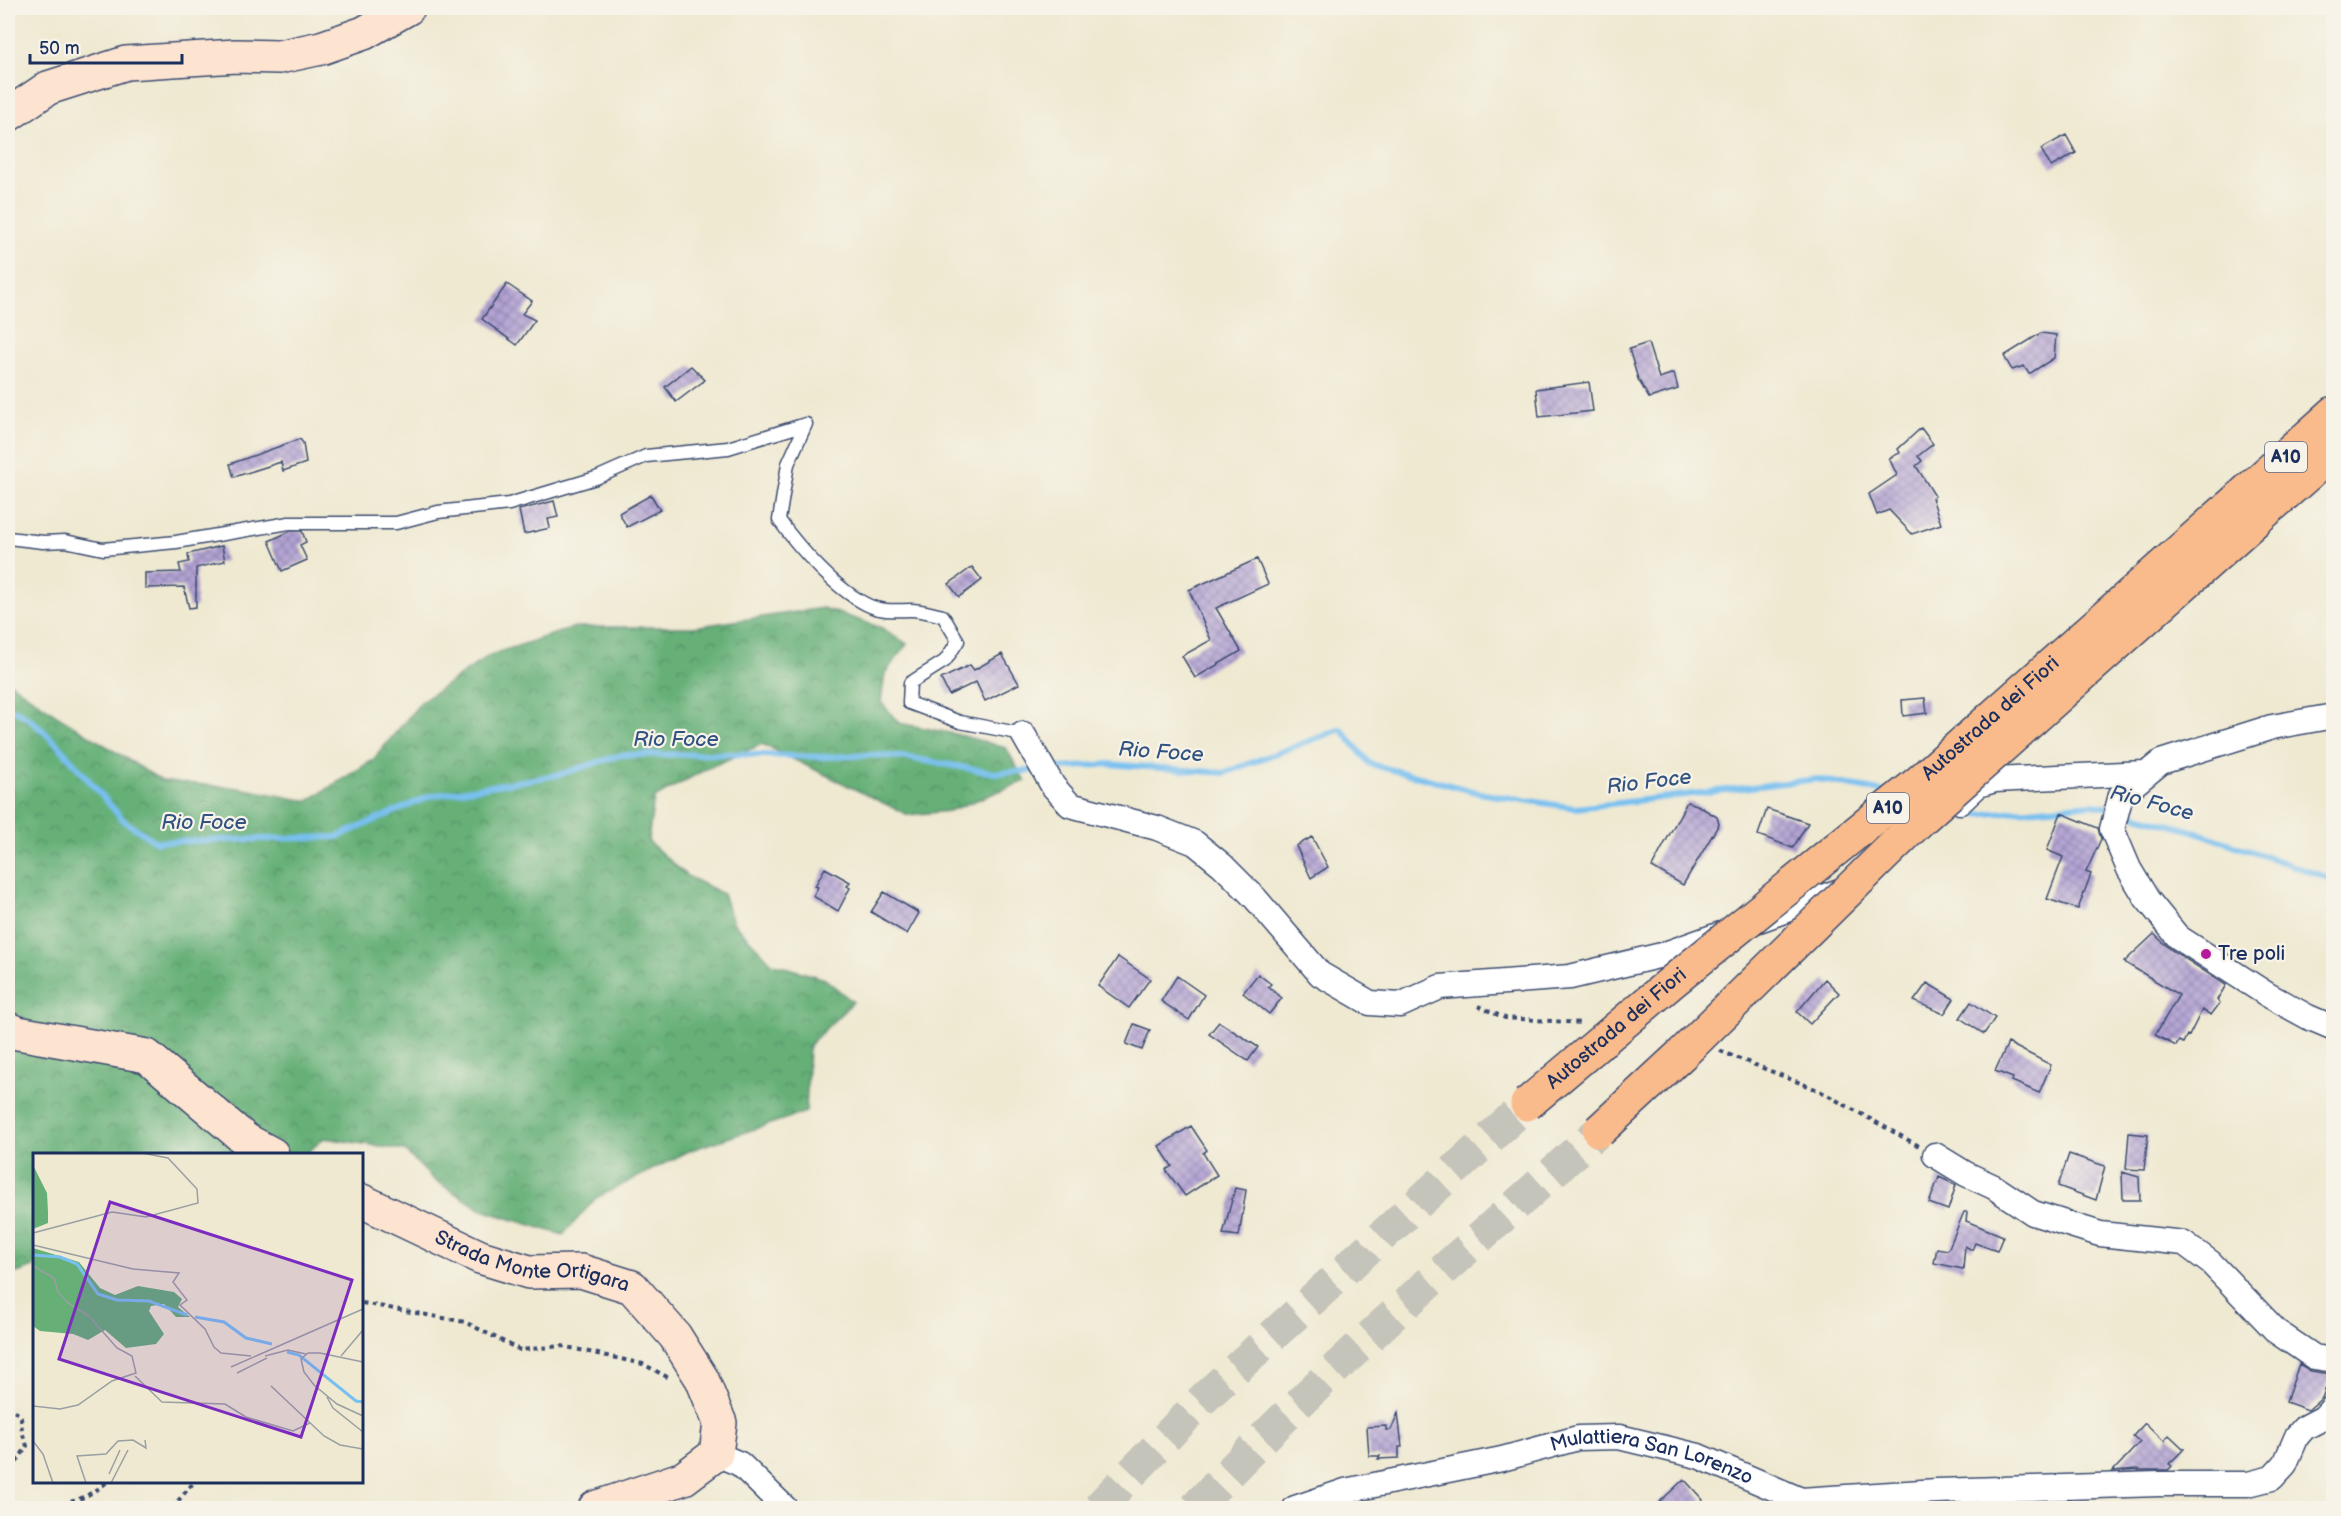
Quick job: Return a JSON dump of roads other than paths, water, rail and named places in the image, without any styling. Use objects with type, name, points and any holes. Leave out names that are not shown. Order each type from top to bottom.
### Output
[{"type":"highway","name":"Autostrada dei Fiori","points":[[1599,1131],[1683,1053],[1920,820],[2248,509],[2334,412]]},
{"type":"highway","name":"Autostrada dei Fiori","points":[[1527,1104],[1673,981],[1911,789],[2248,509],[2334,451]]},
{"type":"main road","points":[[8,115],[48,88],[126,63],[236,56],[279,57],[321,48],[364,33],[408,8]]},
{"type":"main road","points":[[8,1029],[18,1033],[147,1056],[246,1140],[269,1153]]},
{"type":"main road","name":"Strada Monte Ortigara","points":[[363,1201],[480,1257],[529,1272],[581,1271],[632,1287],[675,1336],[702,1379],[720,1423],[716,1454]]},
{"type":"main road","points":[[595,1509],[684,1478],[716,1454]]},
{"type":"street","points":[[2334,716],[2272,727],[2161,762],[2121,795],[2112,829],[2129,869],[2147,899],[2178,936],[2268,995],[2334,1028]]},
{"type":"street","points":[[1023,734],[1053,786],[1070,805],[1157,828],[1196,843],[1255,898],[1320,974],[1370,1003],[1400,1005],[1440,987],[1570,977],[1662,955],[1842,890],[1907,855],[1978,785],[1995,780],[2145,773]]},
{"type":"street","points":[[1935,1155],[1966,1174],[1994,1187],[2033,1213],[2100,1234],[2184,1243],[2211,1263],[2277,1332],[2314,1357],[2334,1360]]},
{"type":"street","name":"Mulattiera San Lorenzo","points":[[1295,1509],[1345,1491],[1502,1459],[1578,1438],[1619,1437],[1698,1456],[1801,1500],[1948,1491],[2159,1484],[2248,1484],[2272,1478],[2285,1464],[2297,1436],[2304,1428],[2323,1418],[2334,1406]]},
{"type":"street","points":[[716,1454],[740,1464],[785,1509]]},
{"type":"lane","points":[[8,538],[43,542],[65,541],[103,549],[176,542],[289,523],[396,523],[438,512],[509,504],[596,478],[646,456],[728,448],[806,424],[788,465],[779,520],[817,565],[870,607],[894,612],[913,610],[943,616],[958,641],[945,661],[910,683],[909,703],[960,722],[1023,734]]},
{"type":"waterway","name":"Rio Foce","points":[[8,706],[31,720],[59,746],[123,820],[156,842],[337,837],[430,796],[558,775],[621,755],[732,754],[824,757],[876,755],[910,758],[995,773],[1038,770]]},
{"type":"waterway","name":"Rio Foce","points":[[1048,769],[1109,764],[1224,773],[1341,729],[1370,764],[1484,794],[1576,808],[1817,779],[1890,793]]},
{"type":"waterway","name":"Rio Foce","points":[[1958,811],[1975,815],[2092,804],[2113,809]]},
{"type":"waterway","name":"Rio Foce","points":[[2123,812],[2190,830],[2334,880]]},
{"type":"tunnel","points":[[1098,1508],[1204,1398],[1527,1104]]},
{"type":"tunnel","points":[[1195,1508],[1342,1362],[1599,1131]]},
{"type":"place","name":"Tre poli","points":[[2206,954]]}]
